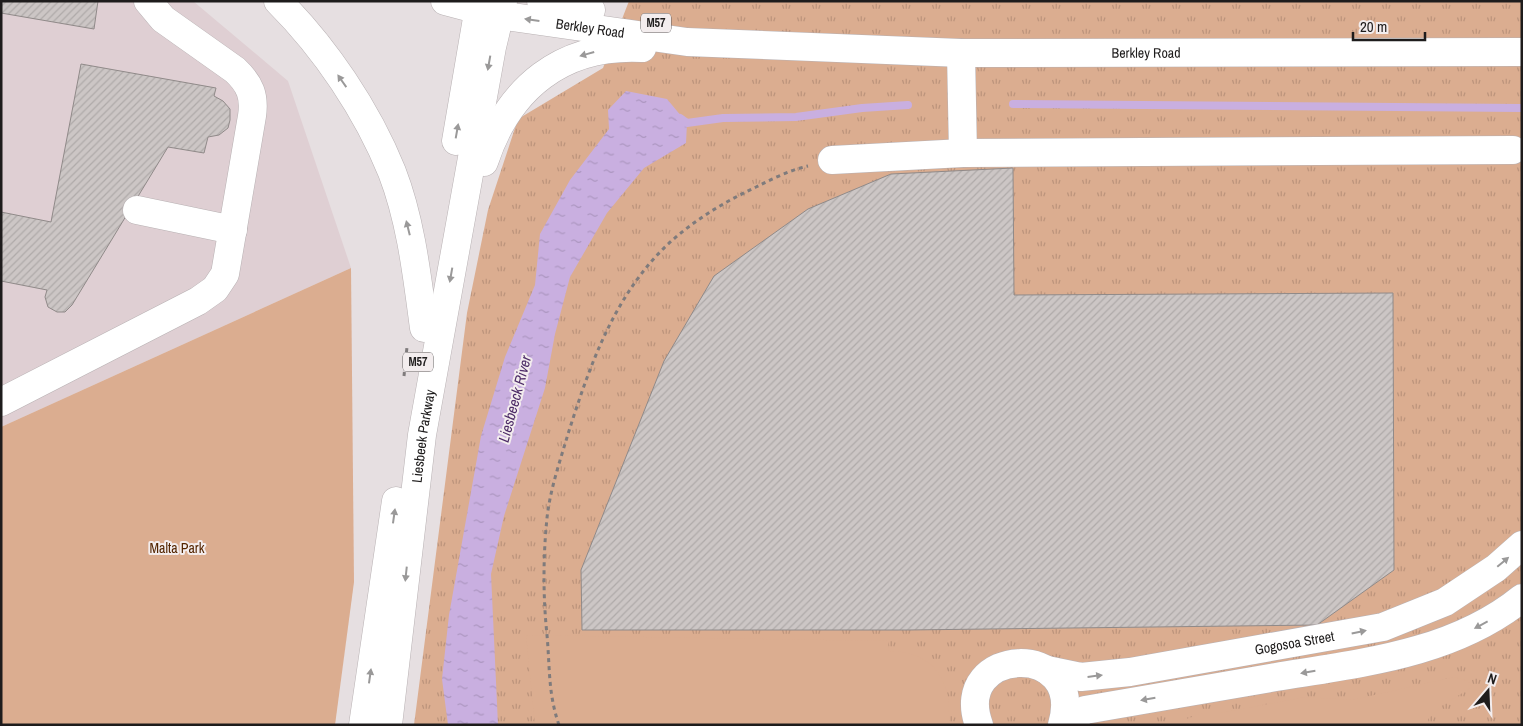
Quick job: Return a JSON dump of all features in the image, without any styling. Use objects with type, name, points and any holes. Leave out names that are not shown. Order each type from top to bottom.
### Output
[{"type":"main road","points":[[1,402],[207,295],[225,274],[254,103],[252,91],[246,80],[235,70],[164,19],[148,1]]},
{"type":"main road","points":[[278,1],[320,51],[360,108],[392,172],[410,235],[416,335]]},
{"type":"main road","name":"M57","points":[[445,1],[490,7]]},
{"type":"main road","name":"Berkley Road","points":[[542,1],[771,45]]},
{"type":"main road","name":"Liesbeek Parkway","points":[[363,725],[416,335],[490,7]]},
{"type":"main road","name":"Liesbeek Parkway","points":[[388,725],[422,435],[456,245],[490,7]]},
{"type":"main road","name":"Berkley Road","points":[[490,7],[687,42],[961,53],[1522,52]]},
{"type":"main road","points":[[456,245],[496,128],[506,112],[528,87],[545,73],[586,53],[615,49],[654,49],[687,42]]},
{"type":"main road","points":[[961,53],[963,153]]},
{"type":"main road","points":[[832,160],[963,153],[1513,150]]},
{"type":"main road","points":[[137,210],[233,230]]},
{"type":"main road","name":"Gogosoa Street","points":[[979,725],[975,710],[976,695],[982,682],[991,672],[1003,664],[1017,662],[1033,663],[1047,670],[1081,677],[1130,672],[1383,627],[1445,602],[1496,568],[1522,545]]},
{"type":"main road","points":[[1062,725],[1086,710],[1418,651],[1467,632],[1522,598]]},
{"type":"main road","points":[[1047,670],[1058,681],[1064,696],[1066,711],[1062,725]]},
{"type":"path","points":[[559,725],[551,702],[548,671],[544,567],[547,517],[557,469],[583,385],[606,329],[637,280],[662,250],[699,218],[739,194],[775,178],[802,167],[832,160]]},
{"type":"path","points":[[404,378],[416,335]]},
{"type":"shaded area","points":[[1,1],[193,1],[288,81],[351,268],[1,427]]},
{"type":"green space","points":[[629,1],[1522,1],[1522,725],[414,725],[467,313],[488,210],[518,119],[603,68]]},
{"type":"green space","name":"Malta Park","points":[[351,268],[354,582],[335,725],[1,725],[1,427]]},
{"type":"green space","points":[[526,635],[888,641],[889,651],[916,656],[931,665],[937,672],[947,693],[950,725],[535,725]]},
{"type":"green space","points":[[1454,677],[1468,681],[1472,687],[1440,707],[1428,719],[1429,725],[1168,725],[1204,713],[1221,713],[1305,697],[1352,700]]},
{"type":"water","name":"Liesbeeck River","points":[[626,91],[667,99],[687,123],[686,143],[644,168],[607,213],[570,277],[555,334],[545,388],[504,516],[491,574],[498,725],[448,725],[442,679],[449,615],[481,436],[505,357],[535,285],[540,234],[570,180],[609,129],[608,110]]},
{"type":"building","points":[[1,1],[98,1],[94,29],[1,13]]},
{"type":"building","points":[[81,64],[216,88],[214,96],[223,101],[230,109],[230,120],[228,128],[219,135],[208,137],[204,153],[168,147],[72,305],[65,312],[57,312],[48,307],[45,297],[47,290],[1,281],[1,212],[51,222]]},
{"type":"building","points":[[1013,168],[1014,295],[1393,293],[1394,570],[1317,625],[907,630],[582,630],[581,570],[664,361],[714,276],[808,209],[891,174]]},
{"type":"waterway","points":[[1013,104],[1522,108]]},
{"type":"waterway","points":[[680,118],[687,123],[723,118],[796,117],[862,108],[908,105]]}]
